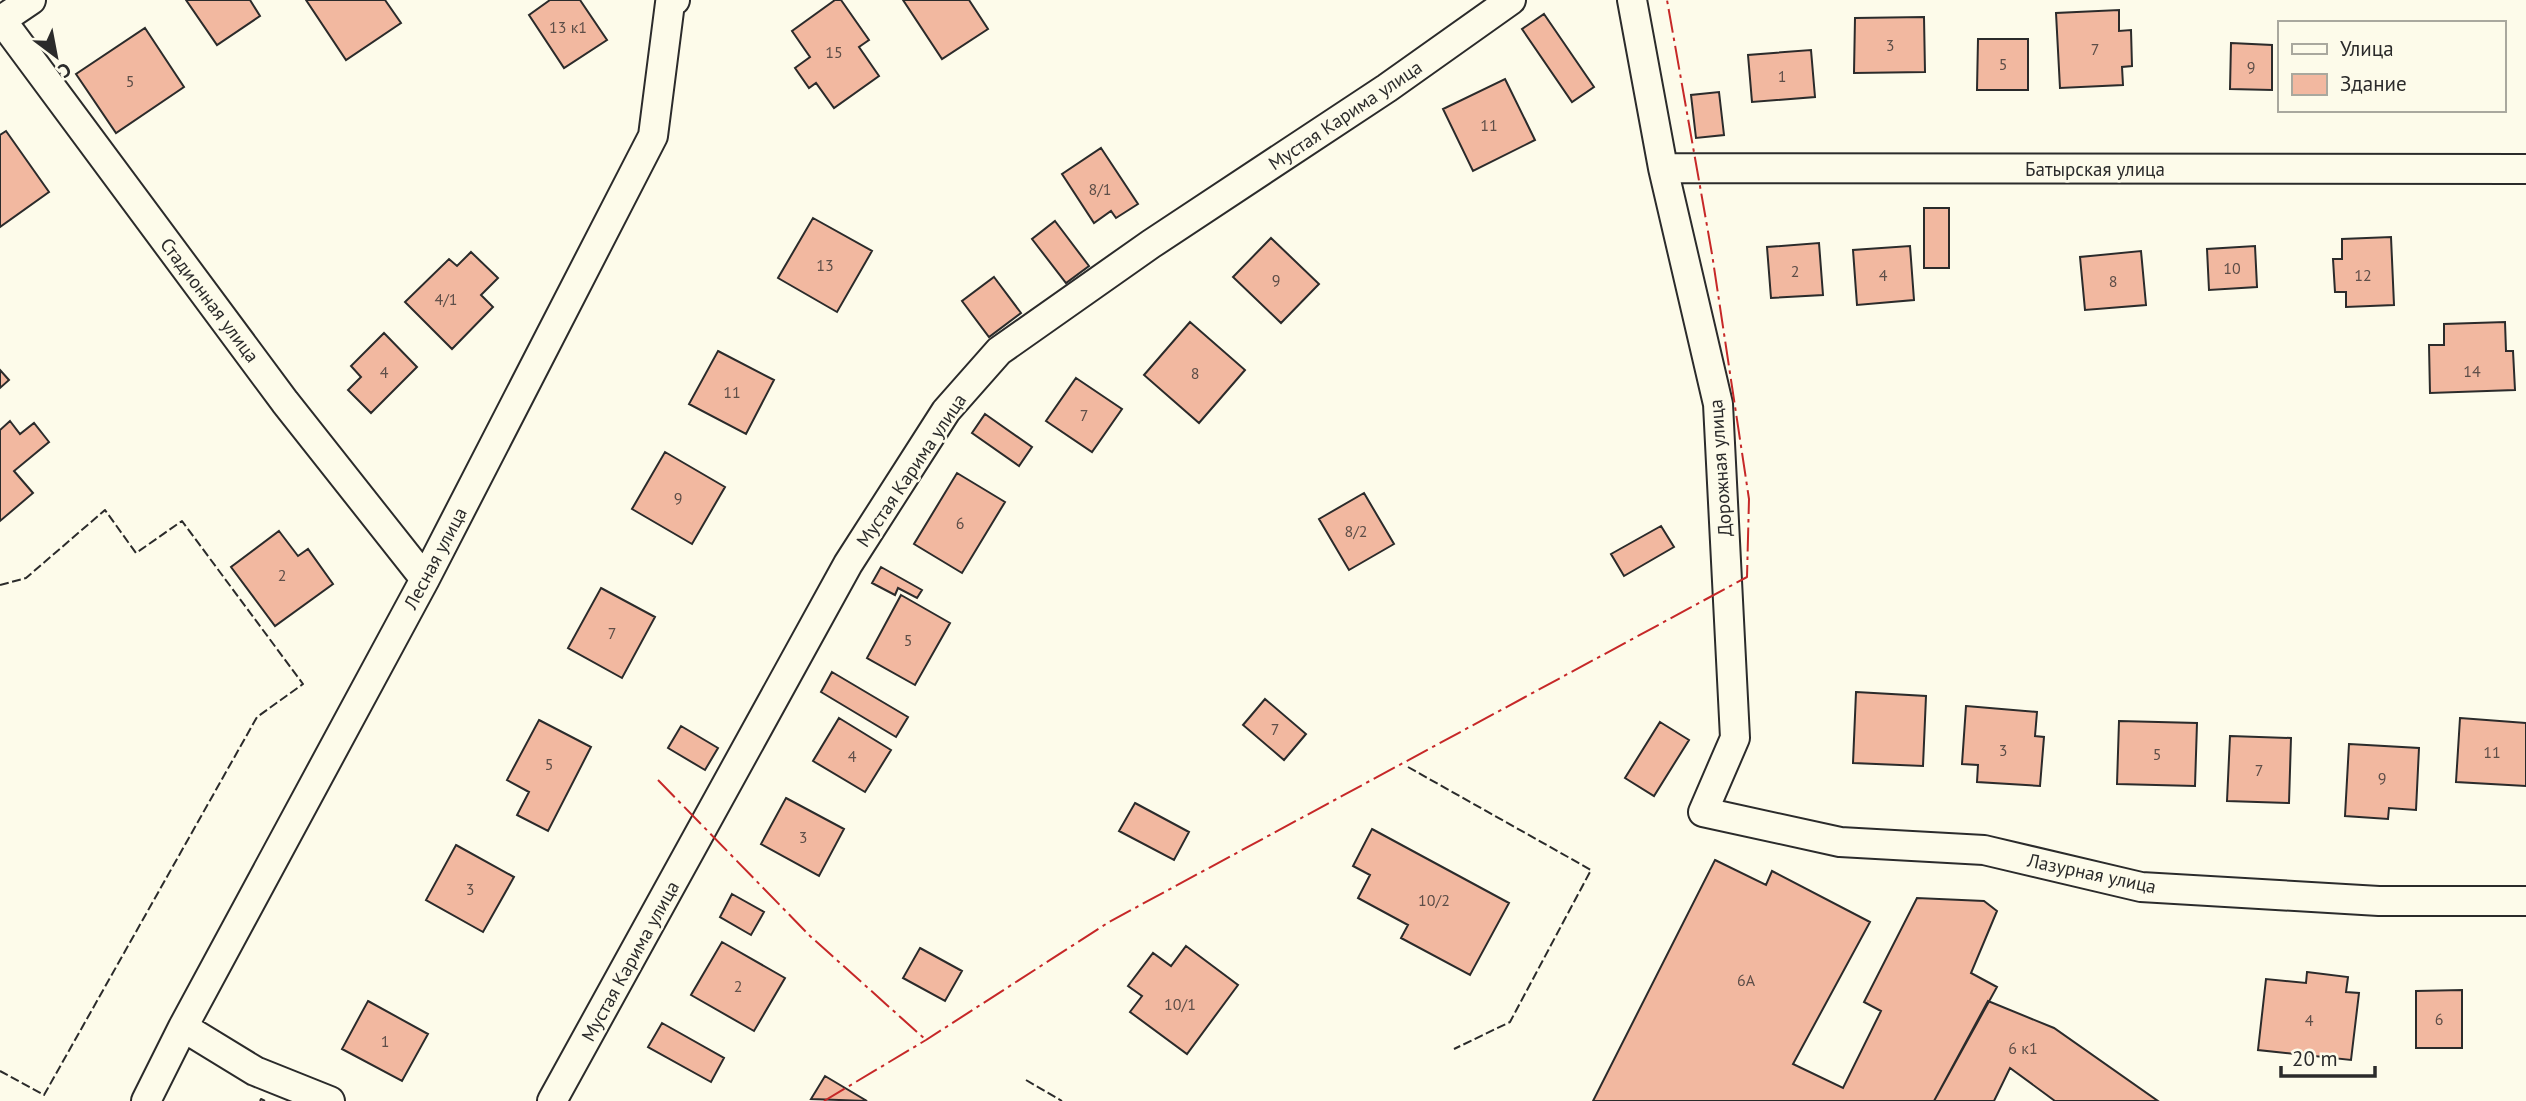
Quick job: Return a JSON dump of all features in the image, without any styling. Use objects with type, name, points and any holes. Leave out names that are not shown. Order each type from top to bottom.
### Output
[{"type":"street","points":[[0,20],[31,0]]},
{"type":"street","name":"Мустая Карима улица","points":[[552,1101],[848,564],[946,411],[999,351],[1151,244],[1387,88],[1511,0]]},
{"type":"street","name":"Дорожная улица","points":[[1632,0],[1663,168],[1718,404],[1735,738],[1703,812]]},
{"type":"street","name":"Лесная улица","points":[[146,1101],[183,1027],[425,579],[653,136],[671,1]]},
{"type":"street","name":"Стадионная улица","points":[[0,20],[285,402],[425,579]]},
{"type":"street","name":"Батырская улица","points":[[1663,168],[2526,169]]},
{"type":"street","name":"Лазурная улица","points":[[1703,812],[1840,842],[1984,850],[2141,887],[2379,901],[2526,901]]},
{"type":"street","points":[[183,1027],[255,1071],[330,1101]]},
{"type":"building","points":[[186,0],[250,0],[260,16],[217,45]]},
{"type":"building","points":[[306,0],[385,0],[401,23],[346,60]]},
{"type":"building","points":[[550,0],[580,0],[607,40],[564,68],[529,15]]},
{"type":"building","points":[[835,0],[841,0],[869,40],[859,47],[879,76],[834,108],[816,83],[809,88],[795,68],[810,57],[792,31]]},
{"type":"building","points":[[903,0],[969,0],[988,29],[942,59]]},
{"type":"building","points":[[2119,10],[2119,31],[2131,30],[2132,66],[2122,67],[2123,85],[2060,88],[2056,13]]},
{"type":"building","points":[[1544,14],[1594,87],[1572,102],[1522,29]]},
{"type":"building","points":[[1924,17],[1925,72],[1854,73],[1855,18]]},
{"type":"building","points":[[145,28],[184,87],[116,133],[76,74]]},
{"type":"building","points":[[1978,39],[2028,39],[2028,90],[1977,90]]},
{"type":"building","points":[[2231,43],[2272,45],[2272,90],[2230,89]]},
{"type":"building","points":[[1811,50],[1815,97],[1752,102],[1748,55]]},
{"type":"building","points":[[1505,79],[1535,140],[1473,171],[1443,109]]},
{"type":"building","points":[[1719,92],[1724,135],[1696,138],[1691,95]]},
{"type":"building","points":[[6,131],[49,192],[0,227],[0,135]]},
{"type":"building","points":[[1101,148],[1138,204],[1116,218],[1111,211],[1094,223],[1062,174]]},
{"type":"building","points":[[1924,208],[1949,208],[1949,268],[1924,268]]},
{"type":"building","points":[[813,218],[872,251],[837,312],[778,278]]},
{"type":"building","points":[[1055,221],[1089,266],[1066,283],[1032,239]]},
{"type":"building","points":[[2391,237],[2394,305],[2346,307],[2346,292],[2335,292],[2333,259],[2342,259],[2342,239]]},
{"type":"building","points":[[1271,238],[1319,284],[1281,323],[1233,277]]},
{"type":"building","points":[[1819,243],[1823,295],[1771,298],[1767,247]]},
{"type":"building","points":[[1910,246],[1914,300],[1857,305],[1853,250]]},
{"type":"building","points":[[2255,246],[2257,287],[2209,290],[2207,249]]},
{"type":"building","points":[[2141,251],[2146,305],[2085,310],[2080,257]]},
{"type":"building","points":[[471,252],[498,278],[481,295],[493,307],[452,349],[405,302],[449,259],[457,266]]},
{"type":"building","points":[[994,277],[1021,313],[989,337],[962,301]]},
{"type":"building","points":[[1190,322],[1245,370],[1199,423],[1144,375]]},
{"type":"building","points":[[2505,322],[2506,351],[2513,351],[2515,390],[2430,393],[2429,345],[2444,345],[2444,324]]},
{"type":"building","points":[[384,333],[417,367],[371,413],[348,390],[361,377],[351,366]]},
{"type":"building","points":[[718,351],[774,380],[746,434],[689,404]]},
{"type":"building","points":[[0,370],[9,380],[0,388]]},
{"type":"building","points":[[1076,378],[1122,409],[1092,452],[1046,421]]},
{"type":"building","points":[[985,414],[1032,447],[1019,466],[972,433]]},
{"type":"building","points":[[10,421],[20,434],[34,423],[49,442],[14,471],[33,493],[0,521],[0,430]]},
{"type":"building","points":[[665,452],[725,487],[692,544],[632,509]]},
{"type":"building","points":[[957,473],[1005,502],[962,573],[914,544]]},
{"type":"building","points":[[1364,493],[1394,544],[1349,570],[1319,519]]},
{"type":"building","points":[[1661,526],[1674,547],[1624,576],[1611,554]]},
{"type":"building","points":[[279,531],[298,556],[308,549],[333,584],[275,626],[231,567]]},
{"type":"building","points":[[881,567],[922,590],[917,598],[898,588],[895,595],[872,583]]},
{"type":"building","points":[[601,588],[655,617],[622,678],[568,648]]},
{"type":"building","points":[[901,595],[950,623],[915,685],[867,658]]},
{"type":"building","points":[[832,672],[908,717],[896,737],[821,692]]},
{"type":"building","points":[[1856,692],[1926,696],[1923,766],[1853,763]]},
{"type":"building","points":[[1265,699],[1306,734],[1284,760],[1243,725]]},
{"type":"building","points":[[1966,706],[2037,712],[2035,736],[2044,737],[2040,786],[1977,782],[1978,765],[1962,764]]},
{"type":"building","points":[[839,718],[891,750],[865,792],[813,761]]},
{"type":"building","points":[[2460,718],[2526,723],[2526,786],[2456,782]]},
{"type":"building","points":[[539,720],[591,747],[548,831],[517,815],[529,792],[507,780]]},
{"type":"building","points":[[2119,721],[2197,723],[2195,786],[2117,784]]},
{"type":"building","points":[[1660,722],[1689,740],[1654,796],[1625,778]]},
{"type":"building","points":[[681,726],[718,748],[705,770],[668,748]]},
{"type":"building","points":[[2230,736],[2291,738],[2289,803],[2227,801]]},
{"type":"building","points":[[2349,744],[2419,748],[2416,810],[2389,808],[2388,819],[2345,816]]},
{"type":"building","points":[[786,798],[844,829],[819,876],[761,844]]},
{"type":"building","points":[[1135,803],[1189,832],[1174,860],[1119,831]]},
{"type":"building","points":[[1372,829],[1509,903],[1470,975],[1401,938],[1408,925],[1358,898],[1370,875],[1353,866]]},
{"type":"building","points":[[456,845],[514,877],[483,932],[426,900]]},
{"type":"building","points":[[1715,860],[1766,885],[1772,871],[1870,922],[1793,1064],[1843,1088],[1881,1011],[1864,1002],[1917,898],[1984,901],[1997,911],[1971,973],[1997,987],[1934,1101],[1593,1101]]},
{"type":"building","points":[[732,894],[764,912],[751,935],[720,917]]},
{"type":"building","points":[[722,942],[785,978],[754,1031],[691,995]]},
{"type":"building","points":[[1186,946],[1238,985],[1187,1054],[1130,1012],[1142,996],[1128,986],[1153,953],[1171,966]]},
{"type":"building","points":[[920,948],[962,971],[945,1001],[903,978]]},
{"type":"building","points":[[2307,972],[2348,977],[2346,992],[2359,993],[2351,1060],[2258,1050],[2266,979],[2306,983]]},
{"type":"building","points":[[2462,990],[2462,1048],[2416,1048],[2416,991]]},
{"type":"building","points":[[368,1001],[428,1034],[402,1081],[342,1049]]},
{"type":"building","points":[[1988,1001],[2054,1028],[2158,1101],[2055,1101],[2010,1068],[1994,1101],[1934,1101]]},
{"type":"building","points":[[662,1023],[724,1058],[711,1082],[648,1047]]},
{"type":"building","points":[[825,1076],[867,1101],[811,1099]]},
{"type":"fence","points":[[0,585],[26,578],[105,510],[136,553],[182,521],[303,684],[257,717],[44,1095],[0,1071]]},
{"type":"fence","points":[[1408,767],[1591,870],[1510,1022],[1454,1049]]},
{"type":"fence","points":[[1026,1080],[1062,1101]]},
{"type":"fence","points":[[260,1101],[265,1101]]},
{"type":"power","points":[[824,1101],[926,1040],[1109,922],[1747,577],[1749,499],[1712,254],[1667,0]]},
{"type":"power","points":[[658,780],[810,936],[926,1040]]}]
